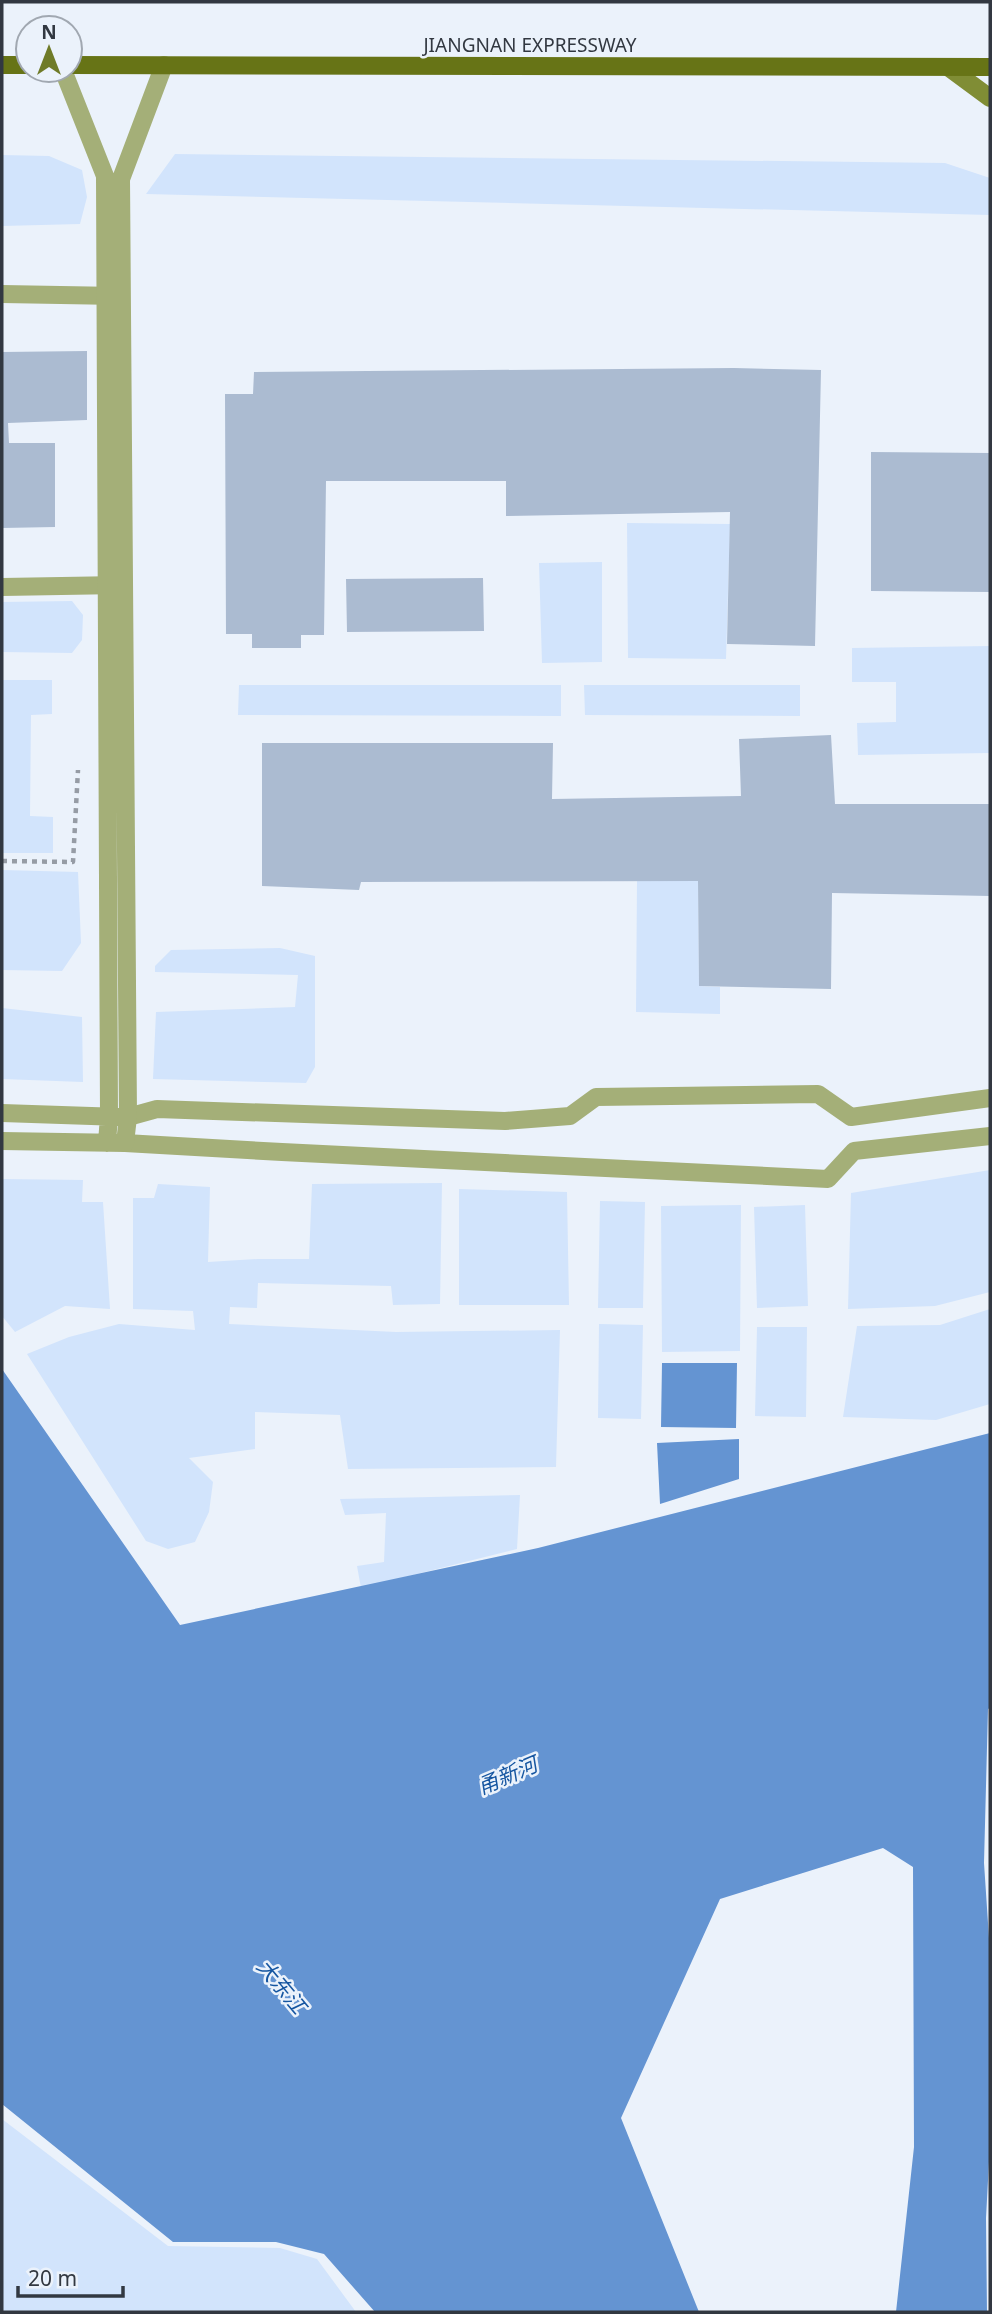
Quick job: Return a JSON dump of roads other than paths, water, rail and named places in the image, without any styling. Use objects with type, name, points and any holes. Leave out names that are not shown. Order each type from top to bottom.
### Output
[{"type":"main road","name":"JIANGNAN EXPRESSWAY","points":[[84,65],[990,67]]},
{"type":"main road","points":[[948,67],[990,98]]},
{"type":"street","points":[[116,1143],[109,1116],[115,585],[114,296],[121,179],[164,65]]},
{"type":"street","points":[[69,84],[105,176],[114,296]]},
{"type":"street","points":[[2,295],[114,296]]},
{"type":"street","points":[[2,587],[115,585]]},
{"type":"street","points":[[115,585],[128,1117],[116,1143]]},
{"type":"street","points":[[2,1114],[128,1117],[157,1109],[505,1121],[570,1116],[596,1097],[818,1094],[851,1117],[990,1098]]},
{"type":"street","points":[[2,1141],[116,1143],[828,1179],[853,1151],[990,1136]]},
{"type":"water","points":[[662,1363],[737,1363],[736,1428],[661,1427]]},
{"type":"water","points":[[2,1369],[180,1625],[538,1548],[990,1433],[990,1708],[984,1863],[990,1953],[987,2312],[896,2312],[914,2147],[913,1867],[883,1848],[720,1899],[621,2118],[699,2312],[375,2312],[324,2254],[276,2242],[173,2242],[2,2104]]},
{"type":"water","points":[[739,1439],[739,1479],[660,1504],[657,1443]]},
{"type":"water label","name":"甬新河","points":[[507,1775]]},
{"type":"water label","name":"大东江","points":[[282,1986]]}]
